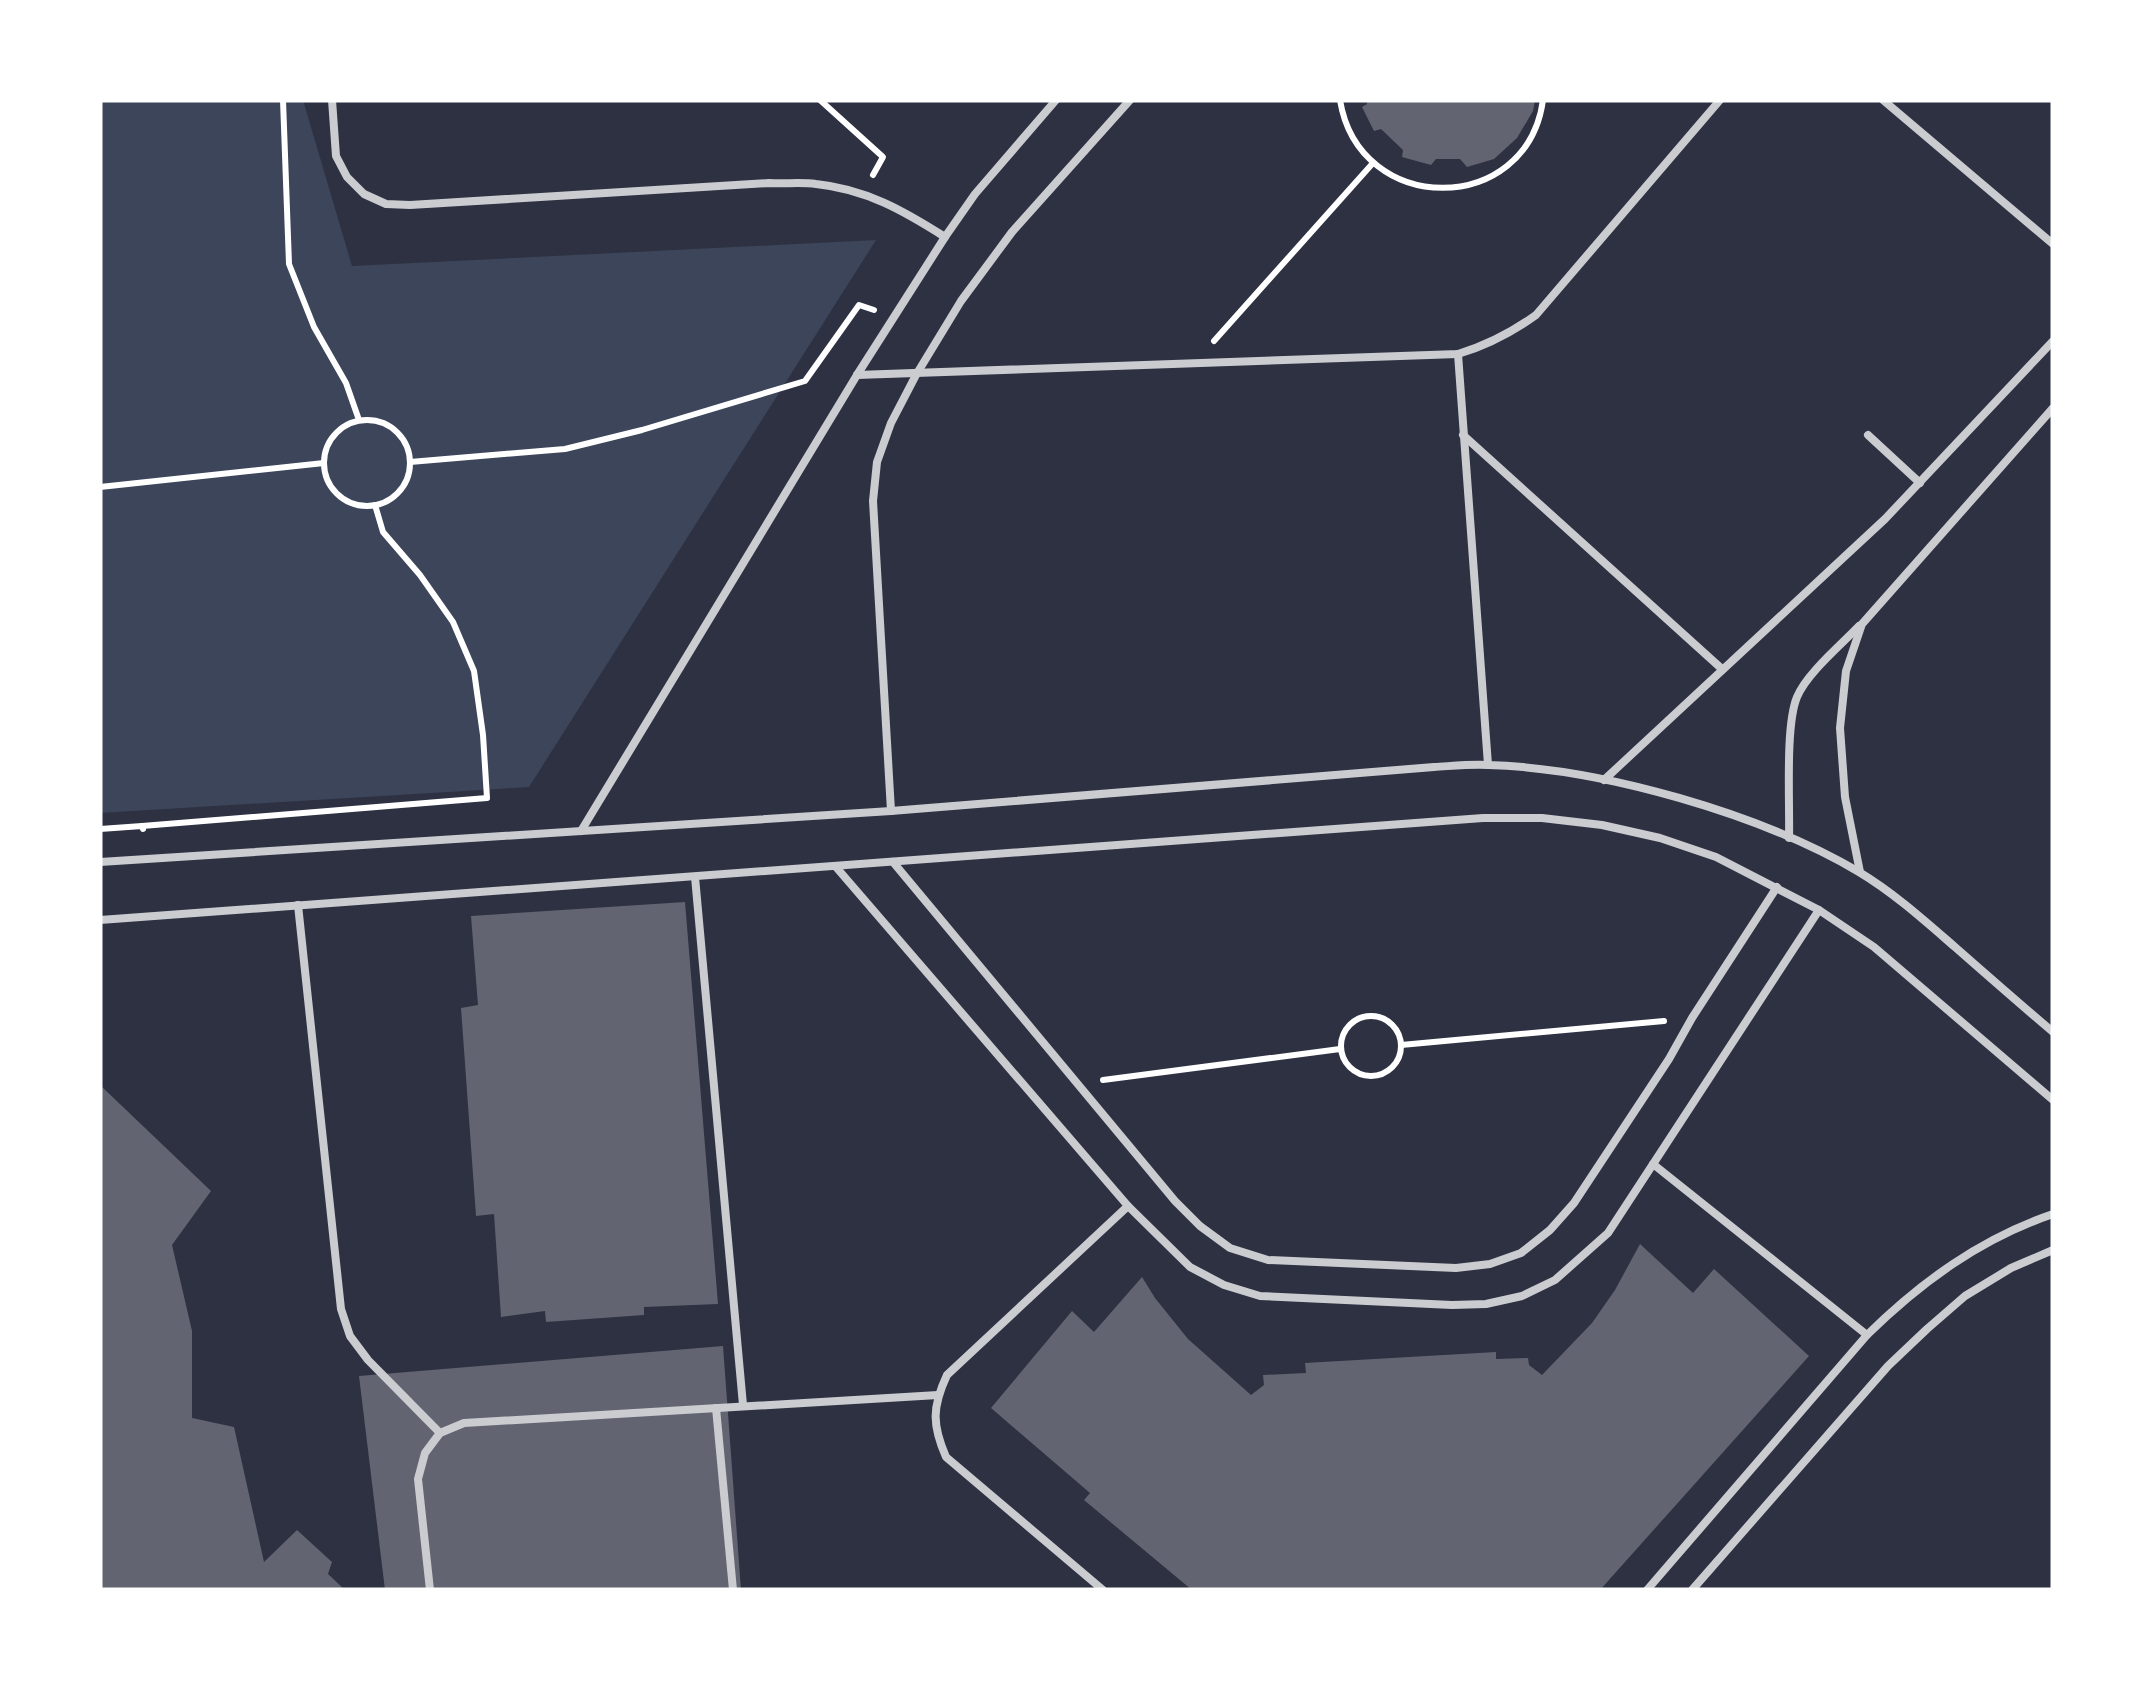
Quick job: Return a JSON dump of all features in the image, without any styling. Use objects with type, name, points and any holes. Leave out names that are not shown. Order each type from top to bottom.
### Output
[{"type":"lane","points":[[332,100],[336,156],[346,177],[364,194],[386,204],[769,183],[816,184],[862,194],[906,212],[945,237]]},
{"type":"lane","points":[[580,831],[945,237],[975,194],[1056,100]]},
{"type":"lane","points":[[891,811],[874,501],[877,462],[891,423],[916,375],[961,302],[1012,232],[1130,100]]},
{"type":"lane","points":[[857,376],[1458,354],[1487,345],[1536,314],[1720,100]]},
{"type":"lane","points":[[1883,100],[2053,244]]},
{"type":"lane","points":[[1604,780],[1886,519],[2053,342]]},
{"type":"lane","points":[[1458,354],[1488,765]]},
{"type":"lane","points":[[1789,838],[1791,734],[1798,697],[1817,669],[1862,624],[2053,408]]},
{"type":"lane","points":[[1463,435],[1722,669]]},
{"type":"lane","points":[[1868,435],[1920,483]]},
{"type":"lane","points":[[1860,872],[1845,798],[1840,728],[1846,671],[1862,624]]},
{"type":"lane","points":[[100,862],[891,811],[1396,770],[1488,765],[1547,770],[1683,800],[1789,838],[1860,872],[1917,914],[2053,1032]]},
{"type":"lane","points":[[100,920],[1483,818],[1542,818],[1602,825],[1660,838],[1716,857],[1819,910],[1874,947],[2053,1100]]},
{"type":"lane","points":[[893,862],[1175,1201],[1230,1248],[1268,1260],[1456,1268],[1490,1264],[1521,1253],[1550,1230],[1574,1203],[1777,887]]},
{"type":"lane","points":[[836,867],[1128,1206],[1190,1266],[1224,1285],[1260,1296],[1452,1306],[1522,1296],[1555,1280],[1608,1232],[1819,910]]},
{"type":"lane","points":[[694,876],[743,1405]]},
{"type":"lane","points":[[298,905],[341,1308],[350,1336],[368,1360],[440,1433]]},
{"type":"lane","points":[[1653,1164],[1867,1335]]},
{"type":"lane","points":[[1102,1590],[946,1458],[934,1416],[938,1394],[948,1375],[1128,1206]]},
{"type":"lane","points":[[1647,1590],[1867,1335],[1904,1299],[1989,1242],[2053,1214]]},
{"type":"lane","points":[[1692,1590],[1888,1366],[1926,1329],[1981,1286],[2053,1250]]},
{"type":"lane","points":[[430,1590],[418,1479],[426,1453],[440,1433],[464,1423],[938,1394]]},
{"type":"lane","points":[[716,1408],[733,1590]]},
{"type":"path","points":[[284,100],[289,264],[314,326],[346,383],[359,420]]},
{"type":"path","points":[[820,100],[883,157],[862,194]]},
{"type":"path","points":[[1340,100],[1349,130],[1373,163],[1393,177],[1438,189],[1461,188],[1504,169],[1534,134],[1544,100]]},
{"type":"path","points":[[1194,364],[1373,163]]},
{"type":"path","points":[[410,462],[566,449],[642,430],[805,380],[859,304],[894,317]]},
{"type":"path","points":[[359,420],[374,420],[400,434],[408,447],[410,462],[400,490],[375,505],[346,500],[326,478],[324,464],[326,448],[334,435],[359,420]]},
{"type":"path","points":[[100,488],[324,464]]},
{"type":"path","points":[[142,826],[487,798],[474,671],[453,622],[420,574],[383,532],[375,505]]},
{"type":"path","points":[[1374,1015],[1393,1026],[1401,1045],[1394,1067],[1373,1077],[1350,1069],[1340,1048],[1346,1028],[1354,1020],[1374,1015]]},
{"type":"path","points":[[1401,1045],[1692,1018]]},
{"type":"path","points":[[1077,1084],[1340,1048]]},
{"type":"shaded area","points":[[100,100],[303,100],[352,266],[876,240],[529,787],[100,813]]},
{"type":"building","points":[[1367,100],[1535,100],[1517,138],[1494,159],[1467,167],[1460,159],[1436,159],[1431,165],[1402,157],[1403,150],[1381,129],[1374,131],[1362,107]]},
{"type":"building","points":[[685,902],[718,1304],[644,1307],[644,1315],[546,1322],[545,1311],[501,1317],[494,1214],[476,1216],[461,1008],[478,1005],[471,916]]},
{"type":"building","points":[[100,1085],[211,1191],[172,1245],[192,1331],[192,1418],[234,1427],[264,1562],[297,1530],[332,1562],[328,1574],[345,1590],[100,1590]]},
{"type":"building","points":[[1640,1244],[1693,1293],[1714,1269],[1809,1356],[1600,1590],[1192,1590],[1084,1500],[1090,1493],[991,1408],[1072,1311],[1094,1332],[1142,1277],[1188,1339],[1251,1395],[1264,1385],[1263,1375],[1306,1373],[1305,1363],[1496,1352],[1496,1359],[1528,1358],[1529,1365],[1542,1375],[1592,1323]]},
{"type":"building","points":[[723,1346],[741,1590],[385,1590],[359,1376]]}]
